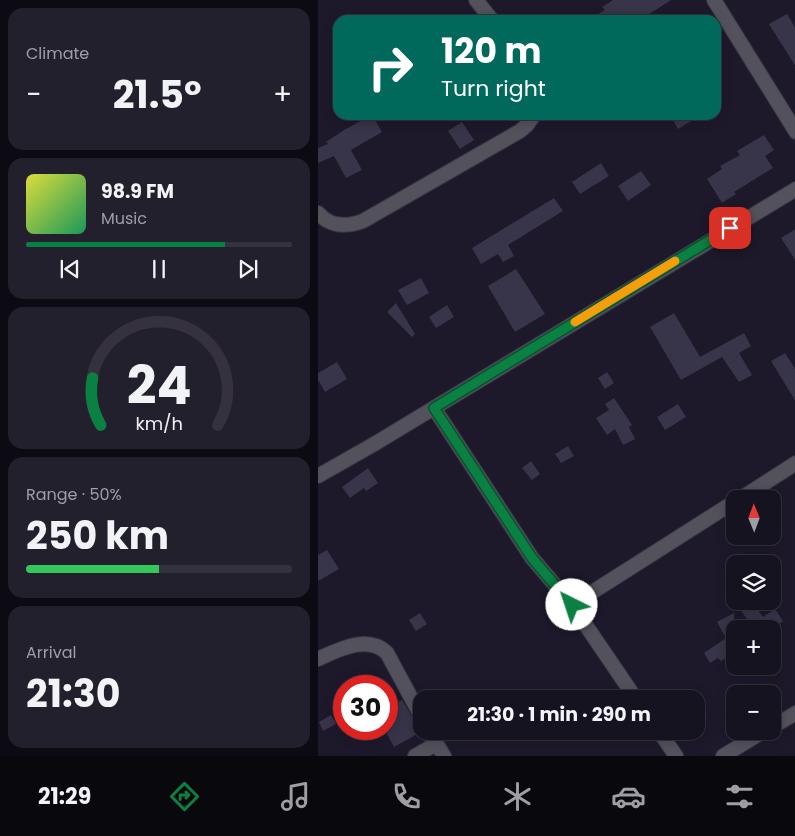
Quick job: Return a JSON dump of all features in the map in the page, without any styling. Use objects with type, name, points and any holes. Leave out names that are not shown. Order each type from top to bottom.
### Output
[{"type":"street","points":[[476,0],[488,15]]},
{"type":"street","points":[[714,0],[796,132]]},
{"type":"street","points":[[318,213],[336,224],[345,226],[363,221],[520,131],[531,120]]},
{"type":"street","points":[[318,476],[796,189]]},
{"type":"street","points":[[434,408],[532,558],[572,605],[630,690]]},
{"type":"street","points":[[754,490],[796,463]]},
{"type":"street","points":[[572,605],[726,507]]},
{"type":"street","points":[[318,659],[352,644],[381,647],[387,653],[413,701]]},
{"type":"street","points":[[781,722],[796,713]]},
{"type":"street","points":[[415,756],[429,740]]},
{"type":"street","points":[[434,740],[444,756]]},
{"type":"street","points":[[665,740],[676,756]]},
{"type":"street","points":[[722,756],[749,740]]},
{"type":"building","points":[[613,0],[671,0],[648,15],[596,15],[605,10],[602,7]]},
{"type":"building","points":[[787,14],[796,29],[796,67],[769,24]]},
{"type":"building","points":[[363,120],[375,120],[382,132],[351,150],[362,170],[346,178],[334,156],[318,163],[318,148],[328,144],[326,142]]},
{"type":"building","points":[[673,120],[693,120],[678,129]]},
{"type":"building","points":[[462,122],[474,140],[460,149],[448,131]]},
{"type":"building","points":[[764,135],[774,150],[765,156],[773,168],[734,192],[736,194],[722,203],[707,179],[722,169],[720,166],[740,155],[737,151]]},
{"type":"building","points":[[601,163],[609,176],[580,194],[572,182]]},
{"type":"building","points":[[641,171],[651,185],[628,201],[618,186]]},
{"type":"building","points":[[554,198],[563,211],[508,245],[514,256],[503,262],[498,254],[481,264],[472,248]]},
{"type":"building","points":[[796,229],[796,261],[781,238]]},
{"type":"building","points":[[516,269],[545,314],[515,332],[488,286]]},
{"type":"building","points":[[421,278],[429,293],[407,305],[398,290]]},
{"type":"building","points":[[396,303],[415,334],[412,337],[387,312]]},
{"type":"building","points":[[447,305],[454,317],[436,328],[429,317]]},
{"type":"building","points":[[674,313],[700,357],[744,333],[751,346],[739,353],[752,375],[739,382],[722,357],[681,380],[650,327]]},
{"type":"building","points":[[785,353],[796,370],[796,402],[771,361]]},
{"type":"building","points":[[337,362],[347,379],[325,392],[318,380],[318,373]]},
{"type":"building","points":[[607,372],[614,383],[605,389],[598,378]]},
{"type":"building","points":[[614,398],[632,425],[629,427],[635,439],[623,445],[615,429],[607,435],[596,418],[609,410],[605,404]]},
{"type":"building","points":[[678,404],[686,417],[665,430],[657,417]]},
{"type":"building","points":[[568,446],[574,456],[561,463],[555,454]]},
{"type":"building","points":[[531,461],[540,474],[532,480],[522,468]]},
{"type":"building","points":[[368,468],[378,483],[366,491],[364,488],[350,498],[342,487]]},
{"type":"building","points":[[327,550],[339,569],[318,581],[318,555]]},
{"type":"building","points":[[741,610],[758,610],[763,617],[776,610],[783,621],[781,623],[781,620],[748,620]]},
{"type":"building","points":[[420,613],[427,624],[416,631],[409,620]]},
{"type":"building","points":[[734,613],[734,620],[726,620],[726,638],[717,622]]},
{"type":"building","points":[[726,638],[726,658],[721,661],[718,658],[710,663],[704,653]]},
{"type":"building","points":[[402,700],[413,719],[413,736],[394,747],[390,740],[398,740],[398,702]]},
{"type":"building","points":[[331,715],[333,726],[323,731],[319,722]]},
{"type":"slow traffic","points":[[575,322],[675,261]]},
{"type":"route","points":[[572,605],[532,558],[434,408],[730,228]]}]
